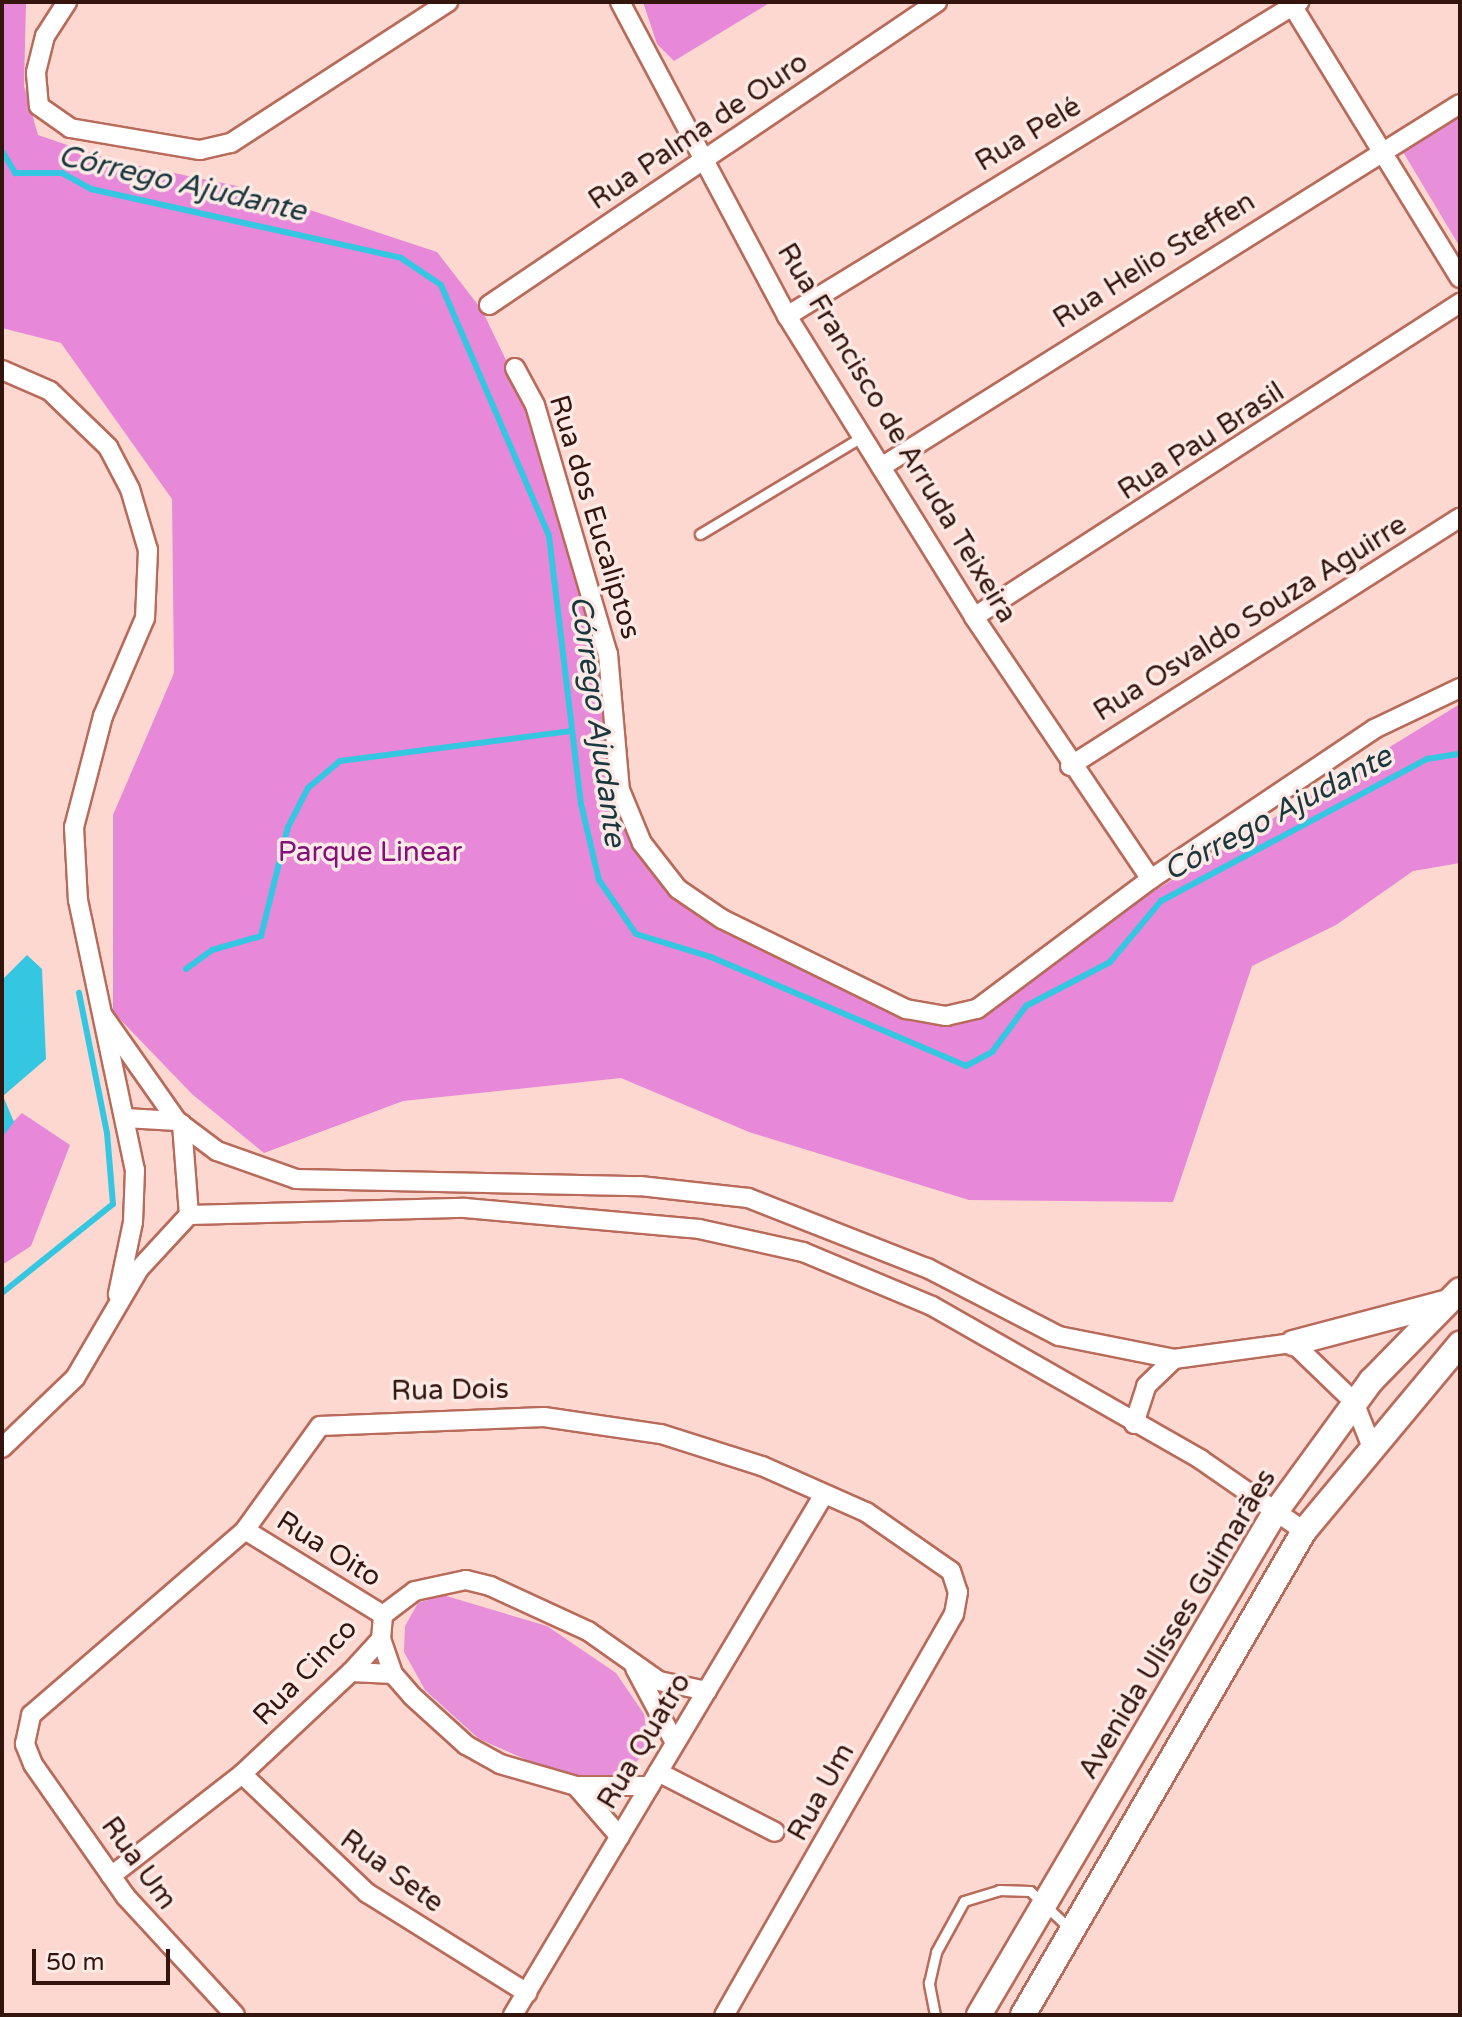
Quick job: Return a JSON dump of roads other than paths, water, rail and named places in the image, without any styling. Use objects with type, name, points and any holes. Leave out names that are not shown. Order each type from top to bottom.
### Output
[{"type":"street","points":[[67,2],[45,36],[36,73],[39,106],[54,120],[97,135],[200,150],[231,143],[448,2]]},
{"type":"street","name":"Rua Francisco de Arruda Teixeira","points":[[620,2],[707,159],[787,316],[1070,766],[1151,879]]},
{"type":"street","name":"Rua Palma de Ouro","points":[[489,305],[937,2]]},
{"type":"street","points":[[1294,3],[1377,151],[1460,278]]},
{"type":"street","name":"Rua Pelé","points":[[787,316],[1294,3]]},
{"type":"street","name":"Rua Helio Steffen","points":[[881,467],[1377,151],[1460,104]]},
{"type":"street","name":"Rua Pau Brasil","points":[[974,617],[1457,305]]},
{"type":"street","name":"Rua dos Eucaliptos","points":[[515,368],[535,405],[608,654],[620,790],[642,843],[678,889],[722,919],[906,1009],[946,1016],[977,1009],[1151,879],[1374,729],[1460,688]]},
{"type":"street","points":[[2,370],[50,391],[108,447],[130,489],[148,550],[145,618],[103,716],[74,827],[78,900],[125,1118],[136,1193],[115,1309]]},
{"type":"street","name":"Rua Osvaldo Souza Aguirre","points":[[1070,766],[1460,518]]},
{"type":"street","points":[[104,1017],[180,1122],[217,1151],[296,1179],[640,1186],[748,1198],[927,1268],[1059,1336],[1174,1359],[1293,1343],[1453,1296]]},
{"type":"street","points":[[125,1118],[180,1122]]},
{"type":"street","points":[[180,1122],[189,1215]]},
{"type":"street","points":[[2,1448],[75,1378],[152,1251],[189,1215],[465,1208],[699,1229],[803,1252],[932,1306],[1200,1459],[1274,1514],[1304,1531]]},
{"type":"street","name":"Avenida Ulisses Guimarães","points":[[979,2015],[1274,1514],[1354,1402],[1453,1296]]},
{"type":"street","points":[[1293,1343],[1354,1402],[1371,1445]]},
{"type":"street","points":[[1023,2015],[1070,1929],[1304,1531],[1371,1445],[1460,1344]]},
{"type":"street","points":[[1134,1424],[1146,1386],[1174,1359]]},
{"type":"street","name":"Rua Dois","points":[[25,1728],[51,1696],[245,1530],[312,1431],[344,1420],[544,1417],[661,1434],[762,1466],[823,1496],[866,1512],[951,1571],[958,1592]]},
{"type":"street","name":"Rua Quatro","points":[[513,2015],[823,1496]]},
{"type":"street","name":"Rua Oito","points":[[245,1530],[383,1615]]},
{"type":"street","name":"Rua Cinco","points":[[111,1876],[242,1774],[351,1672],[381,1639],[383,1615],[399,1597],[466,1580],[539,1604],[659,1681],[707,1691]]},
{"type":"street","name":"Rua Um","points":[[724,2015],[954,1614],[958,1592]]},
{"type":"street","points":[[381,1639],[393,1674],[466,1745],[525,1777],[576,1786],[654,1779],[775,1832]]},
{"type":"street","points":[[632,1662],[675,1743]]},
{"type":"street","points":[[351,1672],[393,1674]]},
{"type":"street","name":"Rua Um","points":[[25,1728],[33,1764],[111,1876],[170,1951],[235,2015]]},
{"type":"street","name":"Rua Sete","points":[[242,1774],[367,1893],[527,1993]]},
{"type":"street","points":[[576,1786],[620,1837]]},
{"type":"lane","points":[[700,534],[863,436]]},
{"type":"lane","points":[[935,2015],[929,1983],[936,1952],[964,1901],[999,1890],[1046,1899],[1070,1929]]},
{"type":"water","points":[[27,955],[42,969],[46,1059],[3,1096],[14,1122],[2,1137],[2,980]]},
{"type":"waterway","name":"Córrego Ajudante","points":[[2,151],[15,173],[62,173],[91,189],[401,258],[441,285],[549,536],[581,804],[599,880],[636,934],[711,957],[966,1066],[992,1052],[1026,1006],[1110,962],[1161,901],[1427,759],[1460,754]]},
{"type":"waterway","points":[[186,969],[212,950],[261,936],[288,827],[308,788],[340,761],[572,731]]},
{"type":"waterway","points":[[2,1293],[113,1204],[107,1133],[79,993]]},
{"type":"park label","name":"Parque Linear","points":[[370,852]]}]
